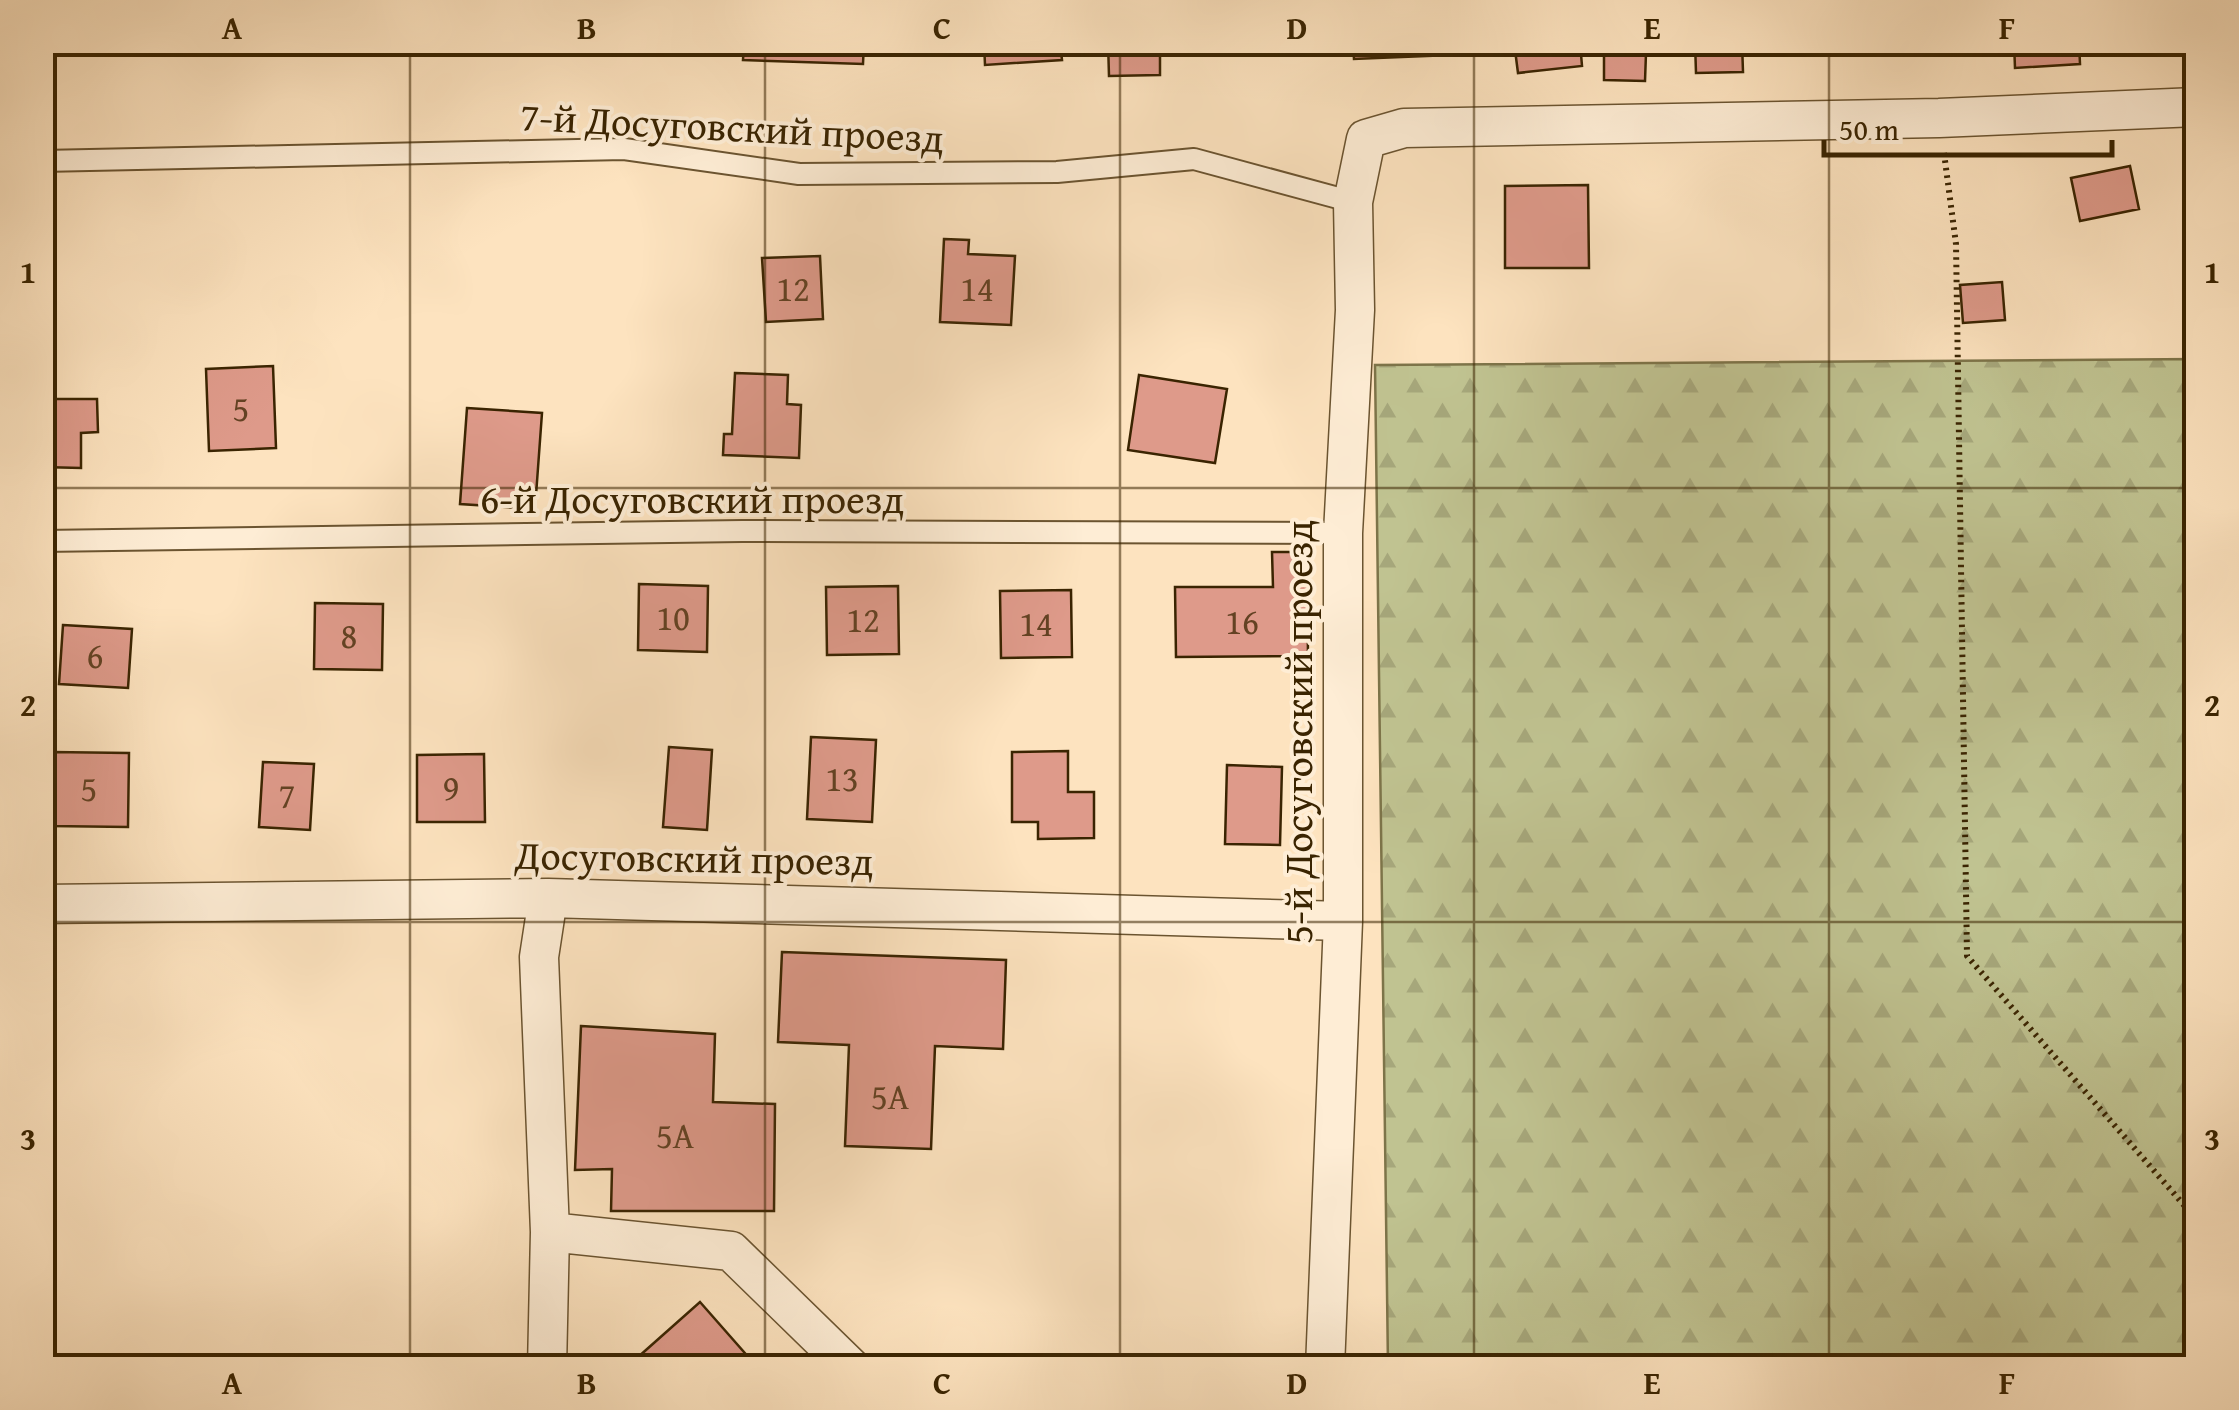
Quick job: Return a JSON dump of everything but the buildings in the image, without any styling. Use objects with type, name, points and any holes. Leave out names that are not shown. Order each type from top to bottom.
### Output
[{"type":"street","points":[[1939,118],[2196,106]]},
{"type":"street","name":"5-й Досуговский проезд","points":[[1325,1368],[1343,921],[1343,533],[1355,310],[1352,202],[1366,139],[1404,128],[1939,118]]},
{"type":"street","points":[[547,1368],[550,1232],[539,957],[548,898]]},
{"type":"street","name":"Досуговский проезд","points":[[42,904],[548,898],[1343,921]]},
{"type":"street","points":[[550,1232],[732,1251],[851,1368]]},
{"type":"lane","name":"7-й Досуговский проезд","points":[[42,162],[624,149],[819,174],[1057,172],[1194,159],[1352,202]]},
{"type":"lane","name":"6-й Досуговский проезд","points":[[42,541],[742,531],[1343,533]]},
{"type":"path","points":[[1939,118],[1956,244],[1967,956],[2190,1212]]},
{"type":"green space","points":[[2196,359],[2196,1367],[1388,1367],[1375,365]]}]
